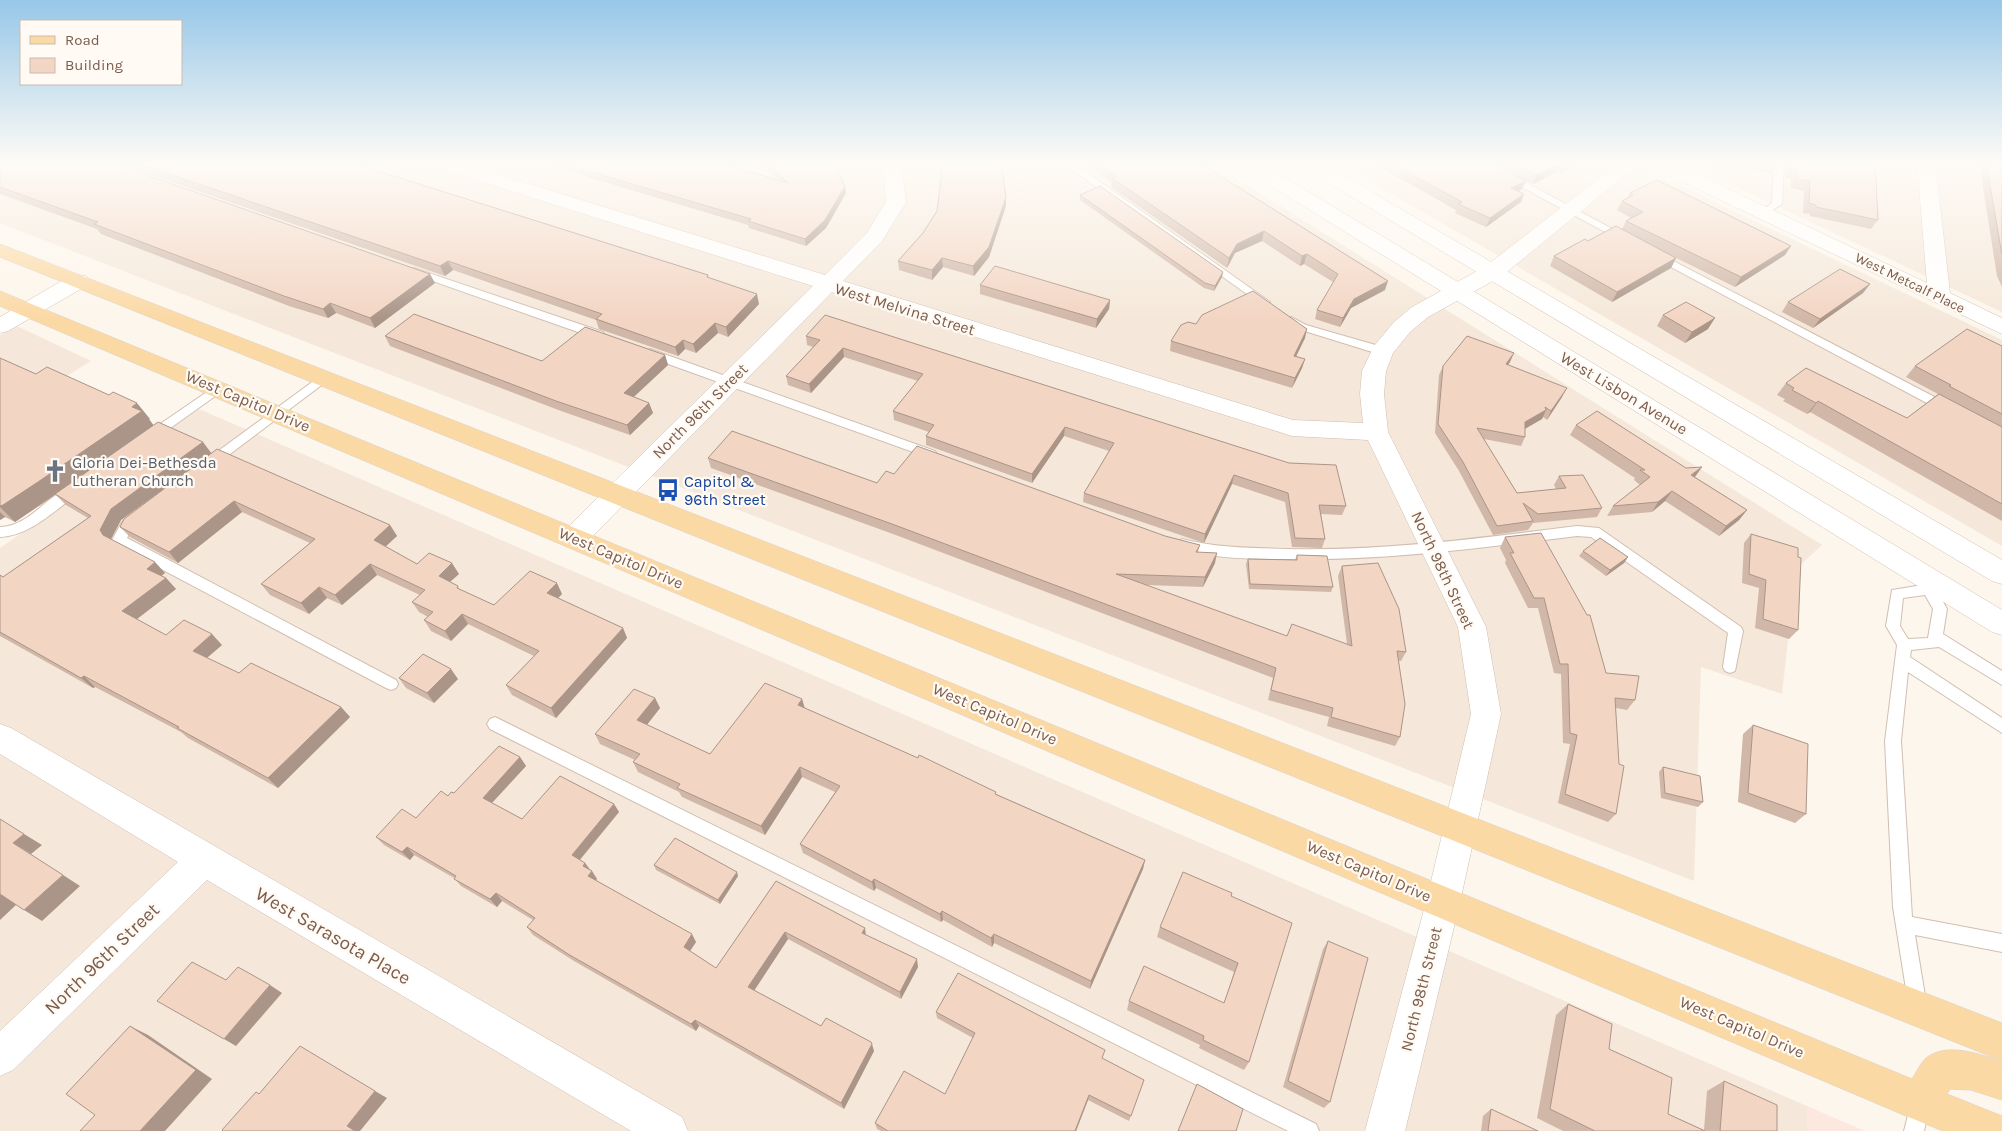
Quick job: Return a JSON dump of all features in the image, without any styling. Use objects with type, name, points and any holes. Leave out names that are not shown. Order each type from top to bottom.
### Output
[{"type":"main road","points":[[0,250],[2002,1042]]},
{"type":"main road","name":"West Capitol Drive","points":[[0,298],[1443,902],[1917,1116],[1990,1131]]},
{"type":"main road","points":[[1917,1116],[1939,1072],[1952,1068],[1973,1071],[2002,1081]]},
{"type":"street","name":"West Melvina Street","points":[[624,215],[826,284],[1292,428],[1376,432]]},
{"type":"street","name":"North 96th Street","points":[[574,538],[875,237],[888,215]]},
{"type":"street","name":"West Lisbon Avenue","points":[[1332,215],[1931,585],[2002,624]]},
{"type":"street","points":[[1398,215],[2002,572]]},
{"type":"street","name":"North 98th Street","points":[[1385,1131],[1461,828],[1486,714],[1472,627],[1376,432],[1372,394],[1374,371],[1382,351],[1402,327],[1420,312],[1494,271],[1566,215]]},
{"type":"street","name":"West Metcalf Place","points":[[1771,215],[2002,327]]},
{"type":"street","points":[[1931,215],[1939,297]]},
{"type":"street","points":[[0,326],[78,281]]},
{"type":"street","name":"West Sarasota Place","points":[[0,738],[204,860],[666,1130]]},
{"type":"street","name":"North 96th Street","points":[[0,1057],[204,860]]},
{"type":"lane","points":[[1141,215],[1302,328],[1382,351]]},
{"type":"lane","points":[[1581,215],[1958,415]]},
{"type":"lane","points":[[398,265],[613,340]]},
{"type":"lane","points":[[641,350],[947,460]]},
{"type":"lane","points":[[202,468],[323,378]]},
{"type":"lane","points":[[141,443],[218,388]]},
{"type":"lane","points":[[0,532],[5,533],[26,524],[84,483]]},
{"type":"lane","points":[[150,508],[127,525],[119,540],[391,684]]},
{"type":"lane","points":[[1169,540],[1204,550],[1333,555],[1434,549],[1577,531],[1594,532],[1736,630],[1730,667]]},
{"type":"lane","points":[[1903,652],[1934,643],[1940,609],[1931,585],[1897,594],[1893,626],[1903,652],[1893,741],[1902,907],[1918,1009]]},
{"type":"lane","points":[[1935,637],[2002,679]]},
{"type":"lane","points":[[1903,652],[1997,723]]},
{"type":"lane","points":[[495,724],[1309,1131]]},
{"type":"lane","points":[[1905,924],[2002,942]]},
{"type":"shaded area","points":[[0,215],[1294,215],[1822,545],[1796,569],[1782,694],[1701,667],[1694,881],[0,223]]},
{"type":"shaded area","points":[[1428,215],[1742,215],[2002,340],[2002,546]]},
{"type":"shaded area","points":[[1795,215],[2002,215],[2002,312]]},
{"type":"shaded area","points":[[17,326],[91,361],[0,418],[0,335]]},
{"type":"shaded area","points":[[199,409],[1807,1106],[1807,1131],[0,1131],[0,548]]},
{"type":"shaded area","points":[[1807,1106],[1865,1131],[1807,1131]]},
{"type":"building","points":[[78,215],[260,215],[430,274],[370,318],[330,303],[323,309],[284,296],[94,224],[98,222]]},
{"type":"building","points":[[289,215],[517,215],[708,275],[707,277],[757,294],[726,327],[715,323],[693,344],[683,340],[675,347],[596,319],[602,314],[448,261],[440,266]]},
{"type":"building","points":[[737,215],[828,215],[805,239],[748,221],[751,219]]},
{"type":"building","points":[[935,215],[1000,215],[989,247],[973,266],[942,258],[932,270],[898,261],[923,233]]},
{"type":"building","points":[[1108,215],[1141,215],[1223,272],[1215,286],[1205,283]]},
{"type":"building","points":[[1166,215],[1282,215],[1388,281],[1354,299],[1343,318],[1317,310],[1338,274],[1307,254],[1302,256],[1264,231],[1237,244],[1229,258]]},
{"type":"building","points":[[1483,215],[1495,215],[1490,218]]},
{"type":"building","points":[[1638,215],[1728,215],[1791,246],[1741,277],[1626,221]]},
{"type":"building","points":[[1853,215],[1878,215],[1878,220]]},
{"type":"building","points":[[1995,215],[2002,215],[2002,255]]},
{"type":"building","points":[[1616,226],[1676,258],[1617,292],[1554,256],[1585,239],[1588,241]]},
{"type":"building","points":[[995,266],[1110,300],[1097,319],[980,285]]},
{"type":"building","points":[[1840,269],[1870,284],[1820,319],[1788,302]]},
{"type":"building","points":[[1253,291],[1307,329],[1294,356],[1305,359],[1295,378],[1171,341],[1181,325],[1188,322],[1196,324],[1202,315]]},
{"type":"building","points":[[1686,302],[1715,318],[1692,332],[1663,315]]},
{"type":"building","points":[[414,314],[542,361],[585,327],[665,355],[624,393],[649,403],[627,425],[556,401],[385,336]]},
{"type":"building","points":[[825,315],[1289,463],[1336,465],[1346,506],[1319,505],[1325,539],[1295,538],[1288,493],[1234,475],[1205,534],[1084,493],[1114,443],[1065,427],[1032,474],[926,436],[934,425],[893,411],[923,374],[843,348],[809,384],[786,376],[820,340],[806,336]]},
{"type":"building","points":[[1967,329],[2002,346],[2002,414],[1915,366]]},
{"type":"building","points":[[1467,336],[1514,353],[1506,364],[1567,388],[1551,411],[1545,407],[1546,410],[1525,422],[1525,437],[1477,428],[1517,493],[1566,488],[1559,476],[1583,475],[1602,508],[1538,514],[1523,503],[1533,521],[1497,526],[1463,462],[1438,424],[1443,366]]},
{"type":"building","points":[[0,358],[36,374],[47,367],[109,395],[113,392],[137,403],[132,407],[142,411],[0,506]]},
{"type":"building","points":[[1806,368],[1907,418],[1939,394],[2002,427],[2002,504],[1818,401],[1816,403],[1792,390],[1794,388],[1786,383]]},
{"type":"building","points":[[1597,411],[1686,468],[1702,467],[1691,475],[1747,510],[1726,526],[1672,491],[1658,502],[1613,506],[1650,477],[1640,470],[1645,470],[1576,425]]},
{"type":"building","points":[[158,422],[203,442],[111,509],[100,530],[103,535],[155,562],[147,569],[166,578],[122,611],[166,635],[184,620],[212,634],[193,651],[239,673],[251,663],[341,707],[268,778],[177,728],[179,727],[84,676],[81,678],[0,632],[0,575],[3,577],[91,516],[55,494]]},
{"type":"building","points":[[732,431],[877,483],[886,471],[894,474],[917,446],[1165,536],[1200,545],[1196,552],[1217,553],[1205,577],[1116,574],[1287,636],[1292,624],[1352,646],[1342,566],[1378,563],[1399,609],[1406,652],[1397,651],[1405,704],[1400,737],[1331,717],[1333,708],[1271,690],[1276,668],[892,524],[708,458]]},
{"type":"building","points":[[217,449],[390,525],[374,540],[417,564],[429,553],[452,563],[439,576],[458,586],[457,588],[494,605],[530,571],[557,583],[547,593],[623,628],[551,708],[506,685],[539,651],[462,614],[445,631],[424,620],[433,612],[412,602],[425,590],[370,564],[335,595],[319,587],[301,603],[261,584],[315,539],[234,501],[169,552],[120,527],[124,519]]},
{"type":"building","points":[[1541,533],[1587,615],[1590,615],[1606,673],[1639,676],[1635,700],[1615,698],[1619,764],[1624,766],[1616,814],[1565,794],[1577,735],[1570,733],[1568,664],[1560,664],[1544,598],[1534,598],[1510,553],[1514,553],[1505,537]]},
{"type":"building","points":[[1751,534],[1798,548],[1798,557],[1801,558],[1798,630],[1763,619],[1766,580],[1749,574]]},
{"type":"building","points":[[1600,538],[1628,557],[1610,570],[1583,551]]},
{"type":"building","points":[[1297,555],[1327,556],[1333,587],[1250,584],[1248,559],[1297,560]]},
{"type":"building","points":[[423,654],[451,669],[427,693],[399,678]]},
{"type":"building","points":[[765,683],[802,699],[798,705],[918,758],[919,755],[996,792],[995,794],[1145,860],[1091,981],[994,934],[991,938],[942,911],[940,914],[874,879],[872,882],[800,844],[840,786],[800,767],[761,826],[677,788],[680,784],[633,762],[640,754],[595,734],[634,689],[655,698],[637,720],[710,754]]},
{"type":"building","points":[[1753,725],[1808,744],[1806,814],[1748,793]]},
{"type":"building","points":[[499,746],[520,757],[483,798],[522,819],[560,776],[614,804],[572,855],[585,863],[583,866],[592,871],[588,876],[692,934],[684,947],[716,968],[776,881],[865,928],[862,933],[917,959],[900,992],[785,932],[748,987],[821,1026],[826,1018],[871,1042],[872,1044],[841,1103],[695,1020],[691,1024],[568,954],[527,927],[535,918],[496,893],[490,899],[454,879],[456,876],[407,847],[402,852],[376,837],[402,809],[416,818],[441,791],[448,796],[451,792],[454,793]]},
{"type":"building","points":[[1663,767],[1700,776],[1703,802],[1665,793]]},
{"type":"building","points":[[0,819],[24,834],[13,843],[63,875],[24,910],[0,894]]},
{"type":"building","points":[[675,838],[737,872],[718,900],[654,865]]},
{"type":"building","points":[[1183,872],[1232,893],[1231,896],[1292,923],[1249,1062],[1203,1040],[1204,1036],[1129,1001],[1144,966],[1224,1003],[1238,963],[1160,927]]},
{"type":"building","points":[[1328,941],[1368,958],[1330,1102],[1288,1081]]},
{"type":"building","points":[[192,962],[226,980],[238,967],[270,985],[224,1039],[157,1001]]},
{"type":"building","points":[[958,973],[1105,1050],[1102,1058],[1144,1080],[1131,1116],[1089,1095],[1075,1131],[888,1131],[875,1123],[904,1071],[945,1094],[975,1033],[936,1012]]},
{"type":"building","points":[[1568,1004],[1612,1024],[1609,1049],[1672,1078],[1668,1114],[1705,1131],[1595,1131],[1550,1109]]},
{"type":"building","points":[[130,1026],[196,1070],[140,1131],[80,1131],[95,1115],[66,1094]]},
{"type":"building","points":[[300,1046],[375,1091],[347,1126],[355,1131],[223,1131],[256,1092],[259,1094]]},
{"type":"building","points":[[1724,1081],[1777,1105],[1777,1131],[1720,1131]]},
{"type":"building","points":[[1197,1084],[1243,1109],[1236,1131],[1178,1131]]},
{"type":"building","points":[[1491,1109],[1538,1131],[1488,1131]]},
{"type":"place","name":"Gloria Dei-Bethesda Lutheran Church","points":[[55,471]]},
{"type":"place","name":"Capitol & 96th Street","points":[[668,490]]}]
